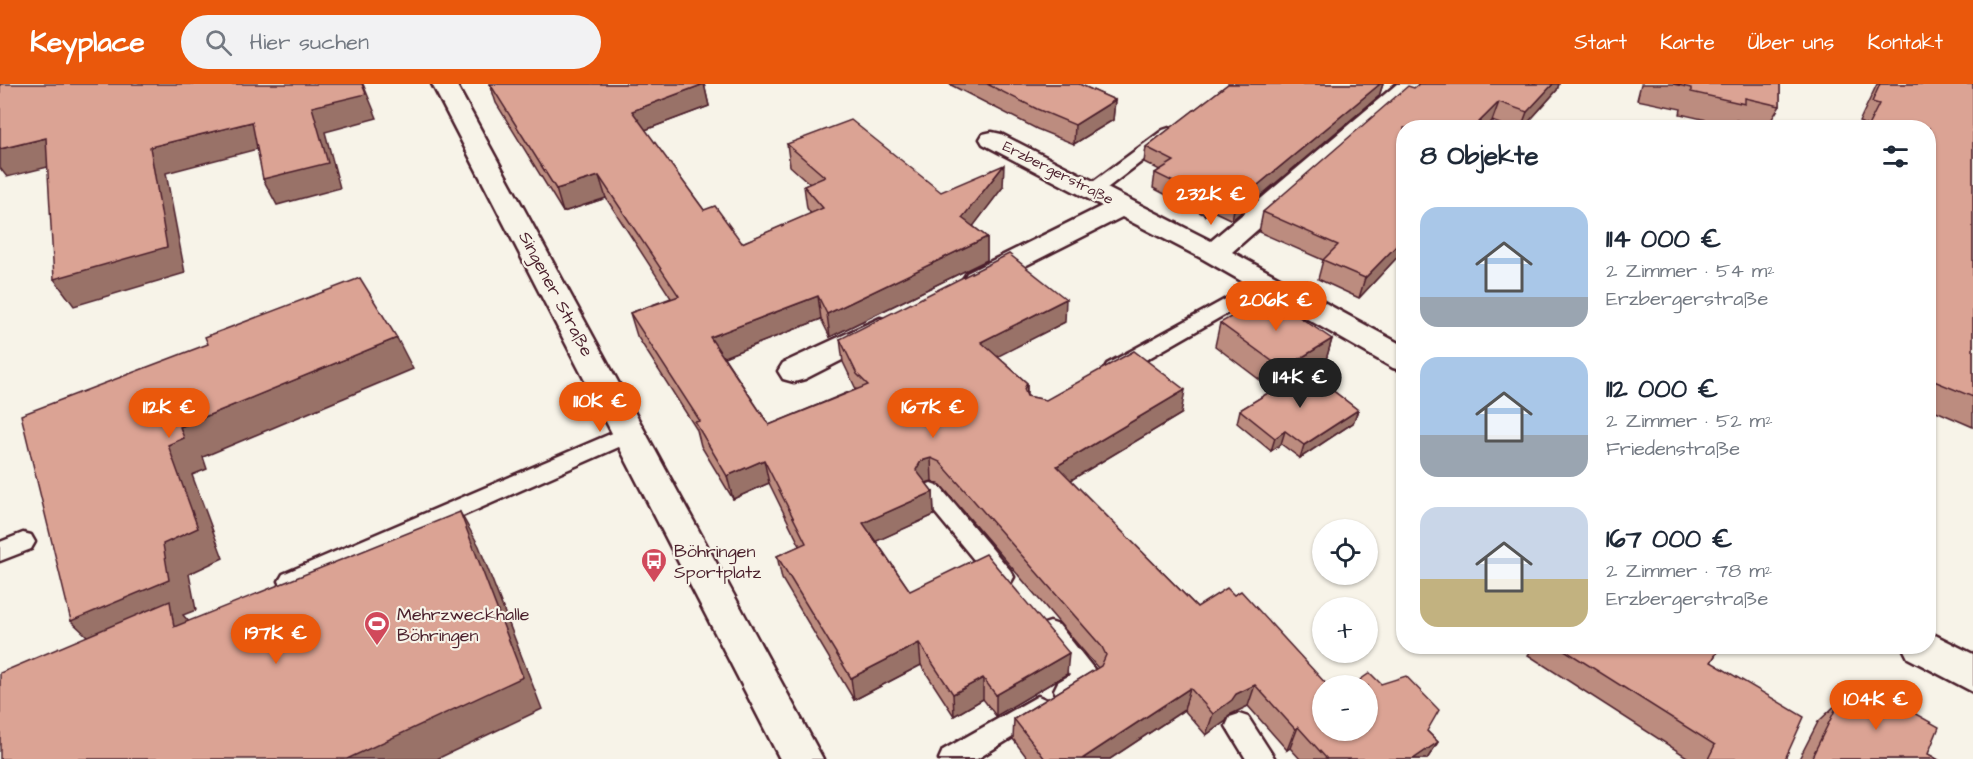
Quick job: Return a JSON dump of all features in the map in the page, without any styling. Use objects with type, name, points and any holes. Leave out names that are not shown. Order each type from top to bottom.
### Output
[{"type":"street","name":"Singener Straße","points":[[444,84],[572,320],[629,434],[802,759]]},
{"type":"street","points":[[1213,254],[1411,84]]},
{"type":"street","name":"Erzbergerstraße","points":[[992,139],[1213,254],[1396,356]]},
{"type":"street","name":"Erzbergerstraße","points":[[953,291],[1123,206]]},
{"type":"street","points":[[794,371],[900,318]]},
{"type":"street","points":[[1936,654],[1973,674]]},
{"type":"lane","points":[[1092,191],[1177,127]]},
{"type":"lane","points":[[1095,380],[1266,283]]},
{"type":"lane","points":[[272,589],[629,434]]},
{"type":"lane","points":[[931,492],[1088,678],[953,759]]},
{"type":"lane","points":[[0,552],[23,542]]},
{"type":"lane","points":[[1239,726],[1261,759]]},
{"type":"building","points":[[0,84],[362,84],[366,94],[312,107],[328,163],[263,179],[252,122],[150,147],[167,247],[54,279],[46,138],[0,149]]},
{"type":"building","points":[[490,84],[704,84],[632,111],[704,210],[715,206],[742,243],[823,208],[804,186],[825,177],[787,144],[851,120],[941,192],[1004,165],[962,218],[987,237],[827,314],[818,296],[710,337],[769,425],[868,385],[857,374],[840,339],[1009,254],[1066,299],[981,342],[1027,383],[1024,389],[1027,396],[1046,400],[1134,351],[1185,390],[1057,466],[1197,607],[1227,588],[1234,595],[1241,591],[1318,675],[1312,675],[1312,741],[1378,741],[1378,681],[1381,684],[1406,676],[1439,710],[1427,731],[1438,742],[1413,759],[1327,759],[1298,727],[1295,729],[1255,685],[1236,694],[1232,700],[1213,714],[1190,688],[1082,759],[1045,759],[1014,719],[1101,666],[1106,655],[1102,647],[940,462],[931,458],[921,461],[916,470],[933,492],[863,523],[910,591],[986,554],[1069,653],[996,695],[983,678],[953,694],[919,643],[851,678],[777,556],[806,543],[764,460],[727,476],[695,422],[700,421],[630,313],[679,296],[599,176],[556,189]]},
{"type":"building","points":[[987,84],[1079,84],[1115,100],[1075,125]]},
{"type":"building","points":[[1228,84],[1380,84],[1235,204],[1214,195],[1208,199],[1155,173],[1174,161],[1146,147]]},
{"type":"building","points":[[1419,84],[1553,84],[1527,112],[1499,102],[1481,120],[1396,120],[1396,246],[1365,278],[1323,260],[1338,245],[1263,212],[1408,86],[1414,88]]},
{"type":"building","points":[[1673,84],[1780,84],[1780,106],[1745,98],[1745,104],[1691,92],[1691,88]]},
{"type":"building","points":[[1880,84],[1973,84],[1973,397],[1936,382],[1936,120],[1871,120],[1879,104],[1872,102]]},
{"type":"building","points":[[360,278],[397,338],[180,427],[184,438],[168,445],[198,528],[163,544],[169,580],[71,621],[21,415],[208,344],[205,337]]},
{"type":"building","points":[[1268,296],[1332,339],[1283,369],[1220,323]]},
{"type":"building","points":[[1306,370],[1358,410],[1304,445],[1285,431],[1275,438],[1240,410]]},
{"type":"building","name":"Mehrzweckhalle Böhringen","points":[[460,512],[523,677],[347,759],[0,759],[0,673],[170,601],[174,627]]},
{"type":"building","points":[[1571,654],[1716,654],[1711,662],[1804,717],[1785,759],[1708,759],[1715,745]]},
{"type":"building","points":[[1862,684],[1939,727],[1928,754],[1937,759],[1811,759],[1839,702],[1850,709]]},
{"type":"place","name":"Böhringen Sportplatz","points":[[654,584]]},
{"type":"place","name":"Mehrzweckhalle Böhringen","points":[[377,647]]}]
